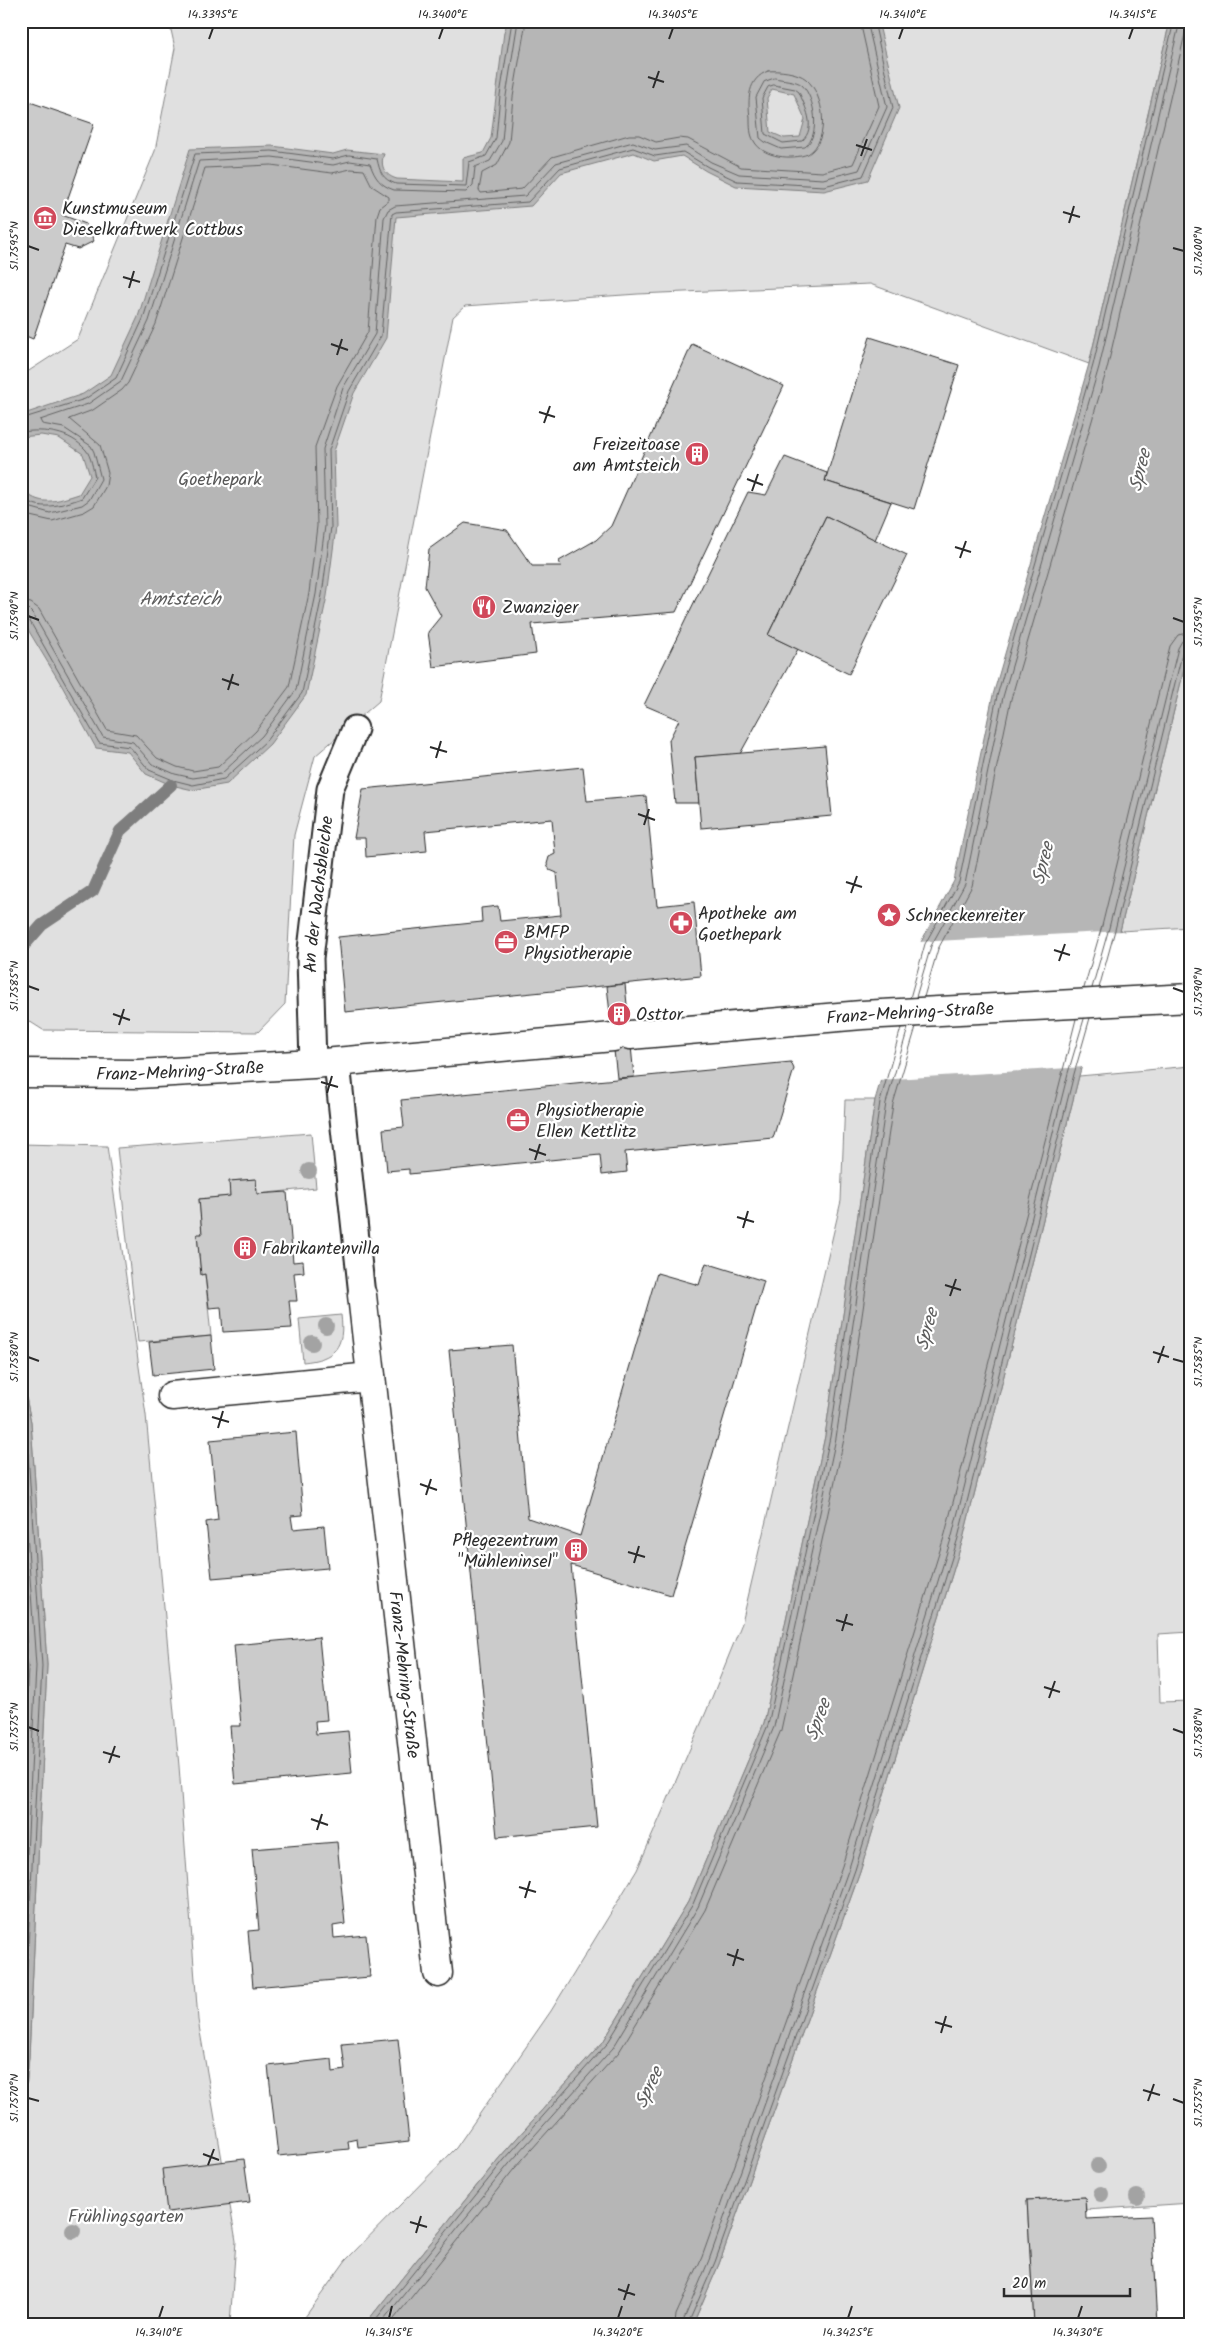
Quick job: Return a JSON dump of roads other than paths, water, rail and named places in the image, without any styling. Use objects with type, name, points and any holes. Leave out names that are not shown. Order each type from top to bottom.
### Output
[{"type":"main road","name":"Franz-Mehring-Straße","points":[[21,1073],[138,1074],[325,1064],[621,1036],[862,1016],[1191,998]]},
{"type":"main road","name":"Franz-Mehring-Straße","points":[[362,1295],[438,1973]]},
{"type":"main road","points":[[172,1396],[371,1377]]},
{"type":"lane","name":"An der Wachsbleiche","points":[[325,1064],[310,958],[330,789],[355,729]]},
{"type":"lane","name":"Franz-Mehring-Straße","points":[[325,1064],[362,1295]]},
{"type":"water","name":"Amtsteich","points":[[508,21],[878,21],[899,108],[868,180],[824,191],[736,186],[682,156],[654,161],[634,153],[561,173],[531,206],[396,217],[386,338],[354,393],[334,451],[336,527],[327,596],[306,695],[270,744],[227,784],[193,790],[171,785],[146,774],[128,752],[96,748],[27,628],[21,614],[21,488],[41,501],[63,499],[79,494],[90,476],[83,454],[59,438],[41,435],[21,437],[21,415],[83,394],[111,375],[138,317],[190,149],[272,146],[333,154],[347,150],[384,154],[382,163],[384,170],[390,176],[397,179],[463,182],[463,158],[483,153],[491,138],[504,32]],"holes":[[[772,89],[794,94],[805,119],[800,137],[784,138],[770,132],[767,98]]]},
{"type":"water","name":"Spree","points":[[1170,21],[1191,21],[1191,641],[1120,931],[1079,1076],[963,1539],[860,1872],[719,2264],[693,2324],[365,2324],[500,2157],[603,2042],[688,1902],[764,1723],[825,1436],[875,1100],[921,942],[954,881],[993,695],[1089,364]]},
{"type":"water","points":[[21,1373],[31,1422],[47,1665],[29,2057],[21,2140]]},
{"type":"waterway","points":[[21,949],[42,925],[93,891],[120,831],[171,785]]},
{"type":"place","name":"Kunstmuseum Dieselkraftwerk Cottbus","points":[[45,218]]},
{"type":"place","name":"Freizeitoase am Amtsteich","points":[[697,454]]},
{"type":"place","name":"Zwanziger","points":[[484,607]]},
{"type":"place","name":"Schneckenreiter","points":[[889,915]]},
{"type":"place","name":"Apotheke am Goethepark","points":[[681,923]]},
{"type":"place","name":"BMFP Physiotherapie","points":[[506,942]]},
{"type":"place","name":"Osttor","points":[[619,1014]]},
{"type":"place","name":"Physiotherapie Ellen Kettlitz","points":[[518,1120]]},
{"type":"place","name":"Fabrikantenvilla","points":[[245,1248]]},
{"type":"place","name":"Pflegezentrum \"Mühleninsel\"","points":[[576,1550]]},
{"type":"park label","name":"Goethepark","points":[[220,479]]},
{"type":"park label","name":"Frühlingsgarten","points":[[126,2216]]}]
